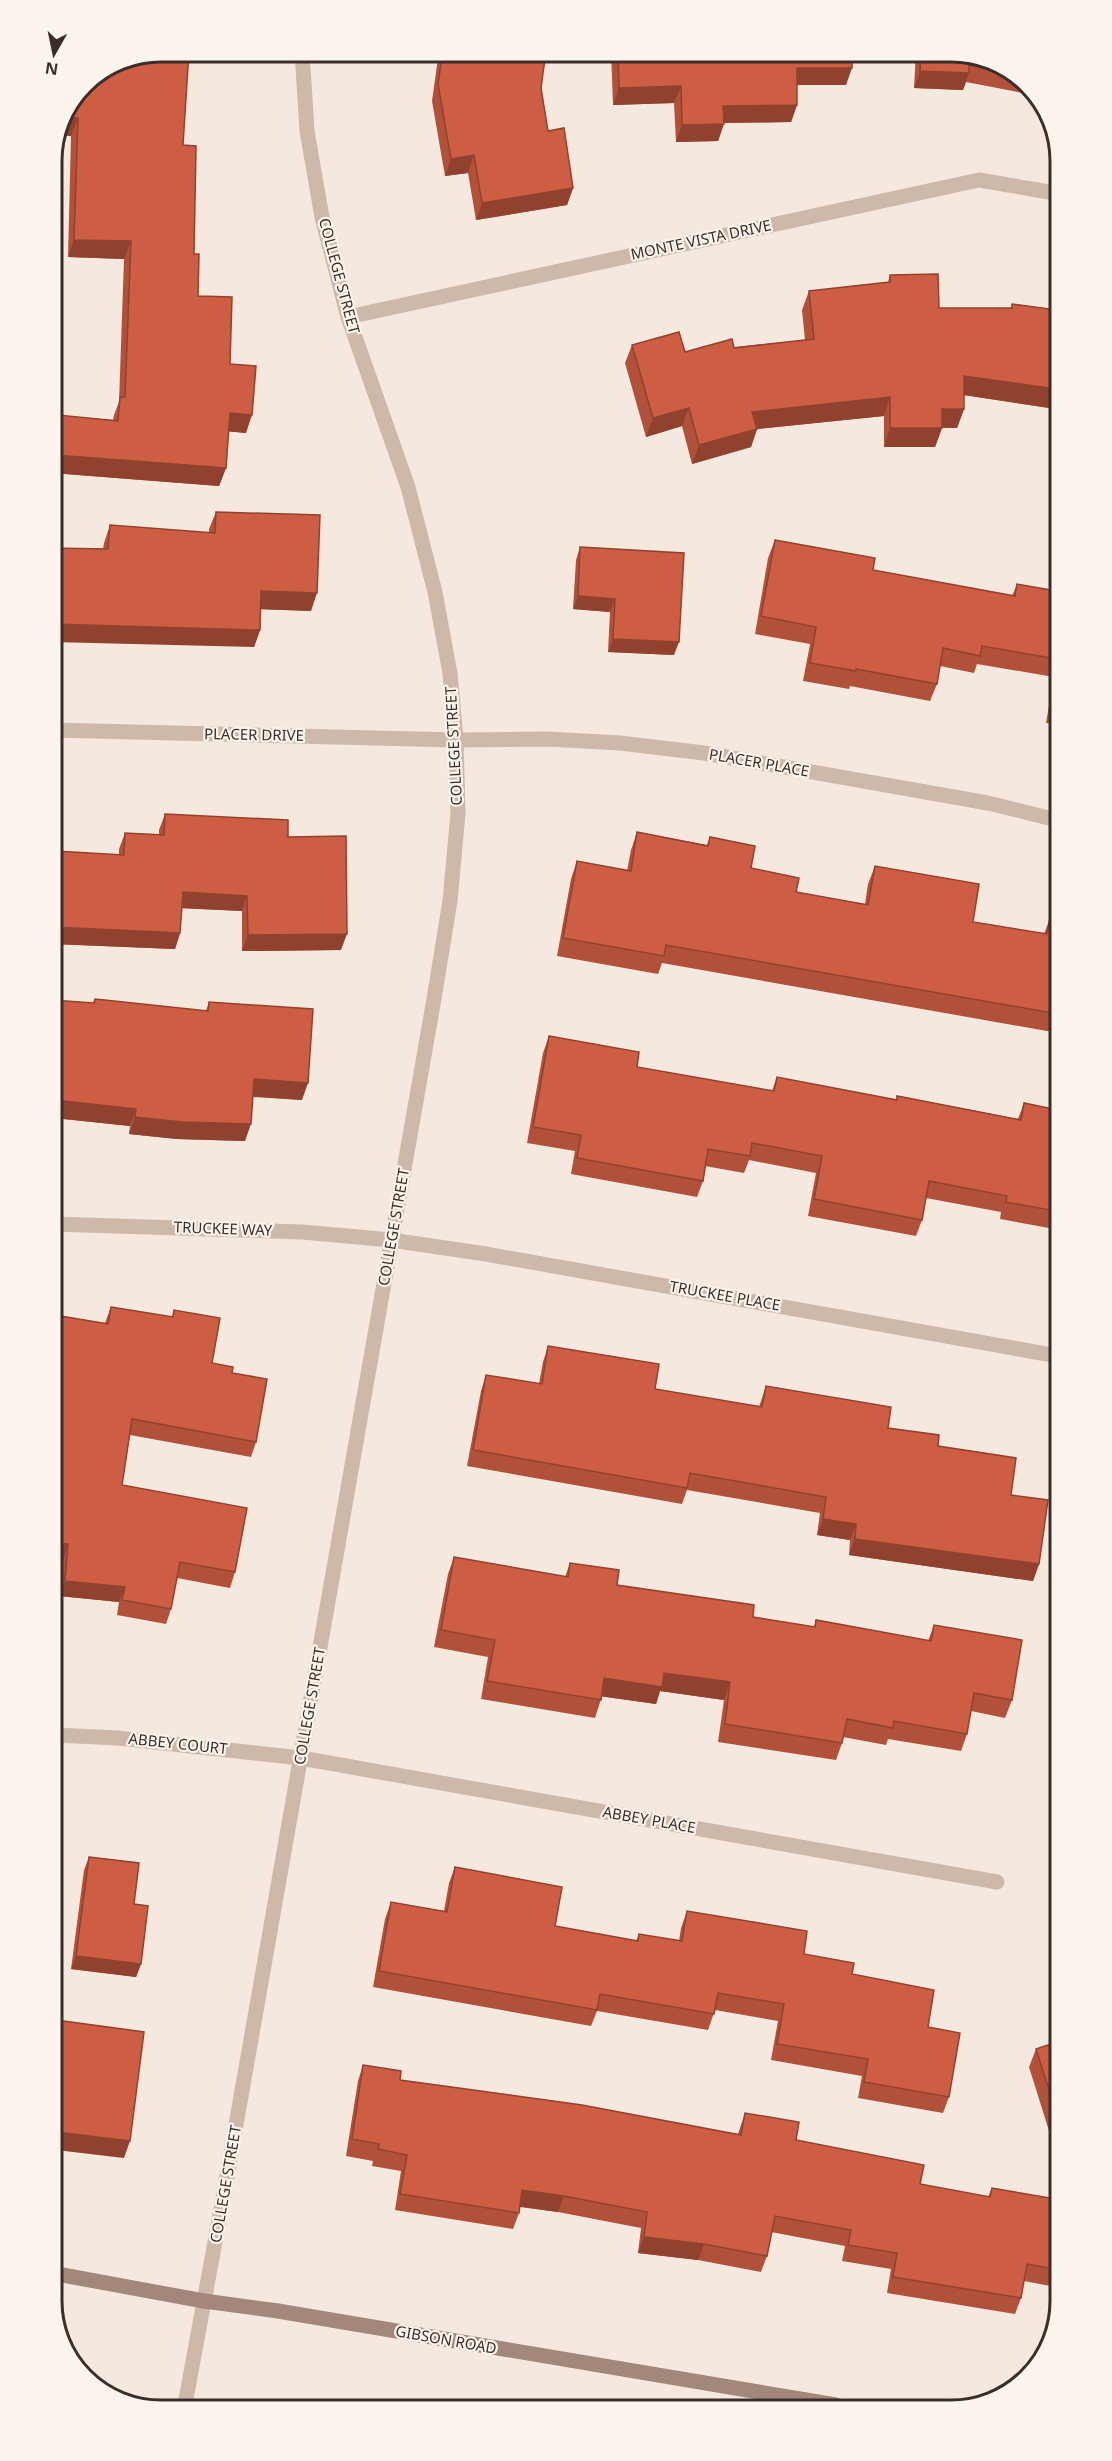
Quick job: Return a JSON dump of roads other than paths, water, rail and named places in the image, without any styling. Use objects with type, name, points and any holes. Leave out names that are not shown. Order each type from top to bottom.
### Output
[{"type":"main road","name":"GIBSON ROAD","points":[[62,2275],[204,2301],[278,2311],[805,2400]]},
{"type":"street","name":"COLLEGE STREET","points":[[186,2399],[301,1758],[450,901],[458,813],[456,740],[450,673],[435,592],[408,488],[348,317],[322,217],[307,130],[303,62]]},
{"type":"street","name":"MONTE VISTA DRIVE","points":[[348,317],[979,180],[1051,192]]},
{"type":"street","name":"PLACER DRIVE","points":[[62,730],[456,740]]},
{"type":"street","name":"PLACER PLACE","points":[[456,740],[547,739],[610,742],[704,753],[988,803],[1051,819]]},
{"type":"street","name":"TRUCKEE WAY","points":[[62,1224],[303,1232],[391,1240]]},
{"type":"street","name":"TRUCKEE PLACE","points":[[391,1240],[486,1254],[1051,1355]]},
{"type":"street","name":"ABBEY COURT","points":[[62,1735],[118,1738],[301,1758]]},
{"type":"street","name":"ABBEY PLACE","points":[[301,1758],[997,1882]]}]
